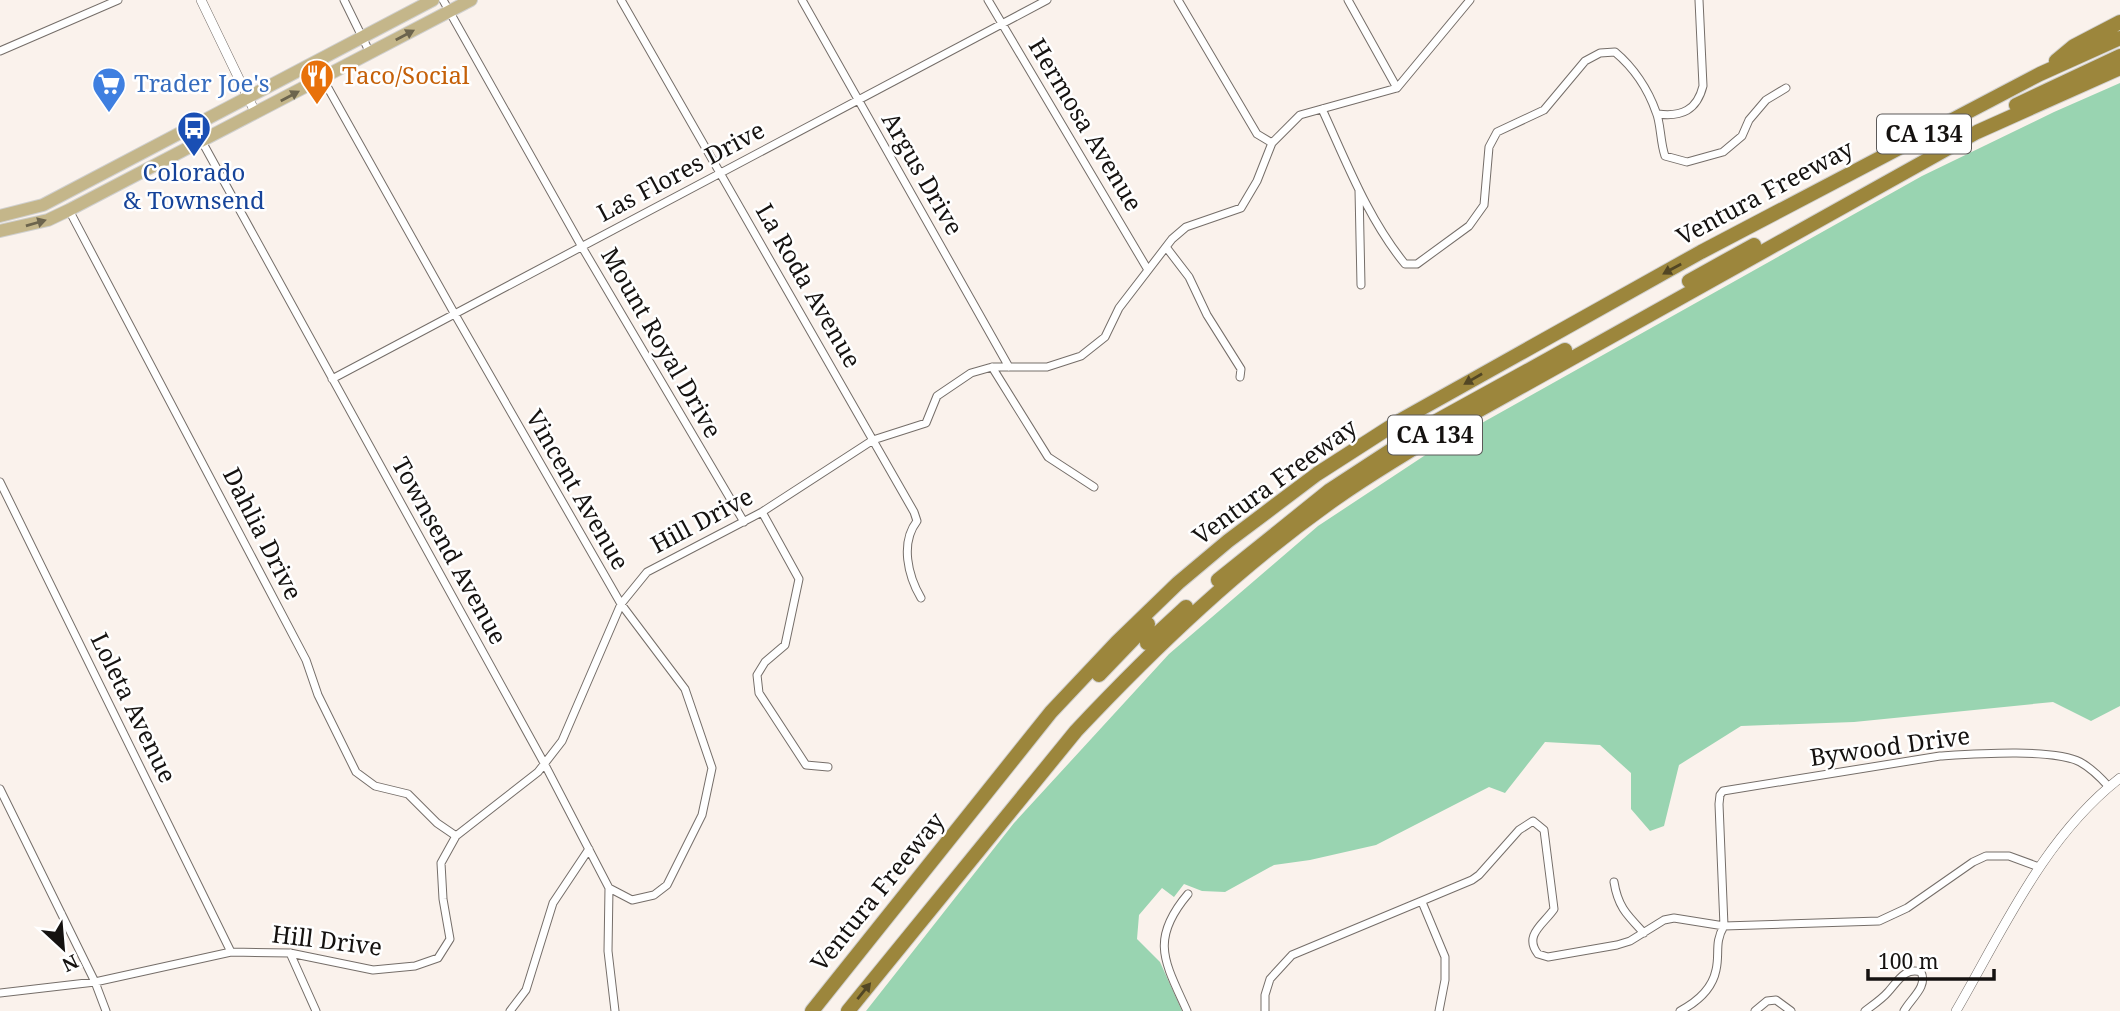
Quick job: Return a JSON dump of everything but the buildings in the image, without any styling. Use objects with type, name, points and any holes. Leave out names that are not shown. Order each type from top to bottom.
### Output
[{"type":"highway","points":[[2040,74],[2074,46],[2120,22]]},
{"type":"highway","name":"Ventura Freeway","points":[[812,1011],[1051,712],[1116,642],[1178,583],[1228,541],[1317,474],[1401,420],[1732,237],[2040,74],[2120,38]]},
{"type":"highway","points":[[1732,237],[1754,235],[1969,120],[2120,48]]},
{"type":"highway","points":[[880,971],[900,934],[1042,757],[1108,683],[1165,625],[1250,552],[1331,490],[1432,424],[1721,262],[1954,135],[2120,56]]},
{"type":"highway","name":"Ventura Freeway","points":[[848,1011],[1076,730],[1200,606],[1335,499],[1467,416],[1977,132],[2120,68]]},
{"type":"highway","points":[[822,1011],[1051,726],[1150,622],[1222,558],[1228,541]]},
{"type":"main road","points":[[0,216],[43,205],[433,0]]},
{"type":"main road","points":[[0,231],[48,220],[69,210],[370,53],[446,6],[471,0]]},
{"type":"main road","points":[[63,193],[69,210]]},
{"type":"street","points":[[0,51],[118,0]]},
{"type":"street","points":[[201,0],[257,114]]},
{"type":"street","points":[[344,0],[370,53]]},
{"type":"street","name":"La Roda Avenue","points":[[621,0],[918,521],[910,531],[906,544],[914,585],[921,598]]},
{"type":"street","name":"Argus Drive","points":[[802,0],[1009,367]]},
{"type":"street","name":"Hermosa Avenue","points":[[988,0],[1148,270]]},
{"type":"street","name":"Las Flores Drive","points":[[332,379],[1047,0]]},
{"type":"street","points":[[1178,0],[1257,134],[1272,143]]},
{"type":"street","points":[[1348,0],[1397,88],[1469,0]]},
{"type":"street","points":[[1658,114],[1689,111],[1701,95],[1703,86],[1699,0]]},
{"type":"street","name":"Mount Royal Drive","points":[[446,6],[582,247],[744,522]]},
{"type":"street","points":[[1322,109],[1359,189],[1395,252],[1405,264],[1417,264],[1469,226],[1484,205],[1489,147],[1497,132],[1544,110],[1585,61],[1600,53],[1615,52],[1630,66],[1658,114],[1665,156],[1687,162],[1723,152],[1742,136],[1749,120],[1766,100],[1786,88]]},
{"type":"street","name":"Vincent Avenue","points":[[314,63],[454,315],[621,604],[685,689],[712,768],[702,815],[667,885],[654,895],[632,900],[609,888]]},
{"type":"street","name":"Hill Drive","points":[[0,993],[95,982],[231,952],[290,953],[373,970],[415,966],[438,958],[450,939],[443,899],[441,863],[456,836],[538,772],[562,741],[621,604],[647,572],[762,512],[873,440],[926,423],[937,396],[971,373],[992,367],[1046,367],[1081,356],[1105,337],[1119,308],[1185,227],[1241,208],[1257,181],[1272,143],[1300,115],[1397,88]]},
{"type":"street","name":"Townsend Avenue","points":[[194,127],[544,763],[609,888],[608,951],[615,1011]]},
{"type":"street","points":[[1359,189],[1361,285]]},
{"type":"street","name":"Dahlia Drive","points":[[69,210],[306,660],[318,695],[356,772],[374,786],[408,794],[437,823],[456,836]]},
{"type":"street","points":[[1166,247],[1189,277],[1207,315],[1241,369],[1240,377]]},
{"type":"street","points":[[992,367],[1048,457],[1094,487]]},
{"type":"street","name":"Loleta Avenue","points":[[0,482],[231,952]]},
{"type":"street","points":[[762,512],[799,579],[785,645],[765,662],[757,675],[759,693],[806,765],[828,766]]},
{"type":"street","name":"Bywood Drive","points":[[1724,926],[1719,804],[1720,795],[1728,790],[1940,756],[1971,754],[2059,755],[2079,761],[2109,787]]},
{"type":"street","points":[[1955,1011],[2039,867],[2059,839],[2120,778]]},
{"type":"street","points":[[0,789],[95,982],[106,1011]]},
{"type":"street","points":[[1265,1011],[1265,995],[1270,979],[1292,955],[1422,902],[1479,875],[1519,830],[1530,822],[1540,824],[1544,830],[1554,909],[1532,936],[1533,947],[1538,954],[1548,957],[1617,945],[1664,920],[1674,918],[1724,926],[1879,921],[1907,908],[1973,862],[1986,856],[2009,856],[2039,867]]},
{"type":"street","points":[[510,1011],[526,990],[553,903],[589,849]]},
{"type":"street","points":[[1614,882],[1616,899],[1625,914],[1644,933]]},
{"type":"street","points":[[1187,1011],[1168,967],[1164,938],[1167,924],[1188,894]]},
{"type":"street","points":[[1422,902],[1445,957],[1446,980],[1439,1011]]},
{"type":"street","points":[[1680,1011],[1697,1002],[1712,983],[1717,969],[1717,937],[1724,926]]},
{"type":"street","points":[[290,953],[316,1011]]},
{"type":"street","points":[[1865,1011],[1887,993],[1905,973],[1914,970],[1921,972],[1924,978],[1922,986],[1904,1011]]},
{"type":"street","points":[[1755,1011],[1767,1001],[1776,1000],[1791,1011]]},
{"type":"green space","points":[[2120,83],[2120,706],[2091,721],[2053,702],[1854,722],[1741,726],[1679,765],[1664,826],[1650,831],[1631,809],[1631,773],[1600,745],[1545,742],[1505,793],[1489,787],[1376,845],[1274,865],[1225,892],[1202,891],[1184,884],[1174,897],[1162,888],[1139,915],[1137,939],[1160,962],[1182,1011],[866,1011],[1014,823],[1169,654],[1318,526],[1430,452],[1922,176]]},
{"type":"place","name":"Taco/Social","points":[[317,106]]},
{"type":"place","name":"Trader Joe's","points":[[109,114]]},
{"type":"place","name":"Colorado & Townsend","points":[[194,158]]}]
